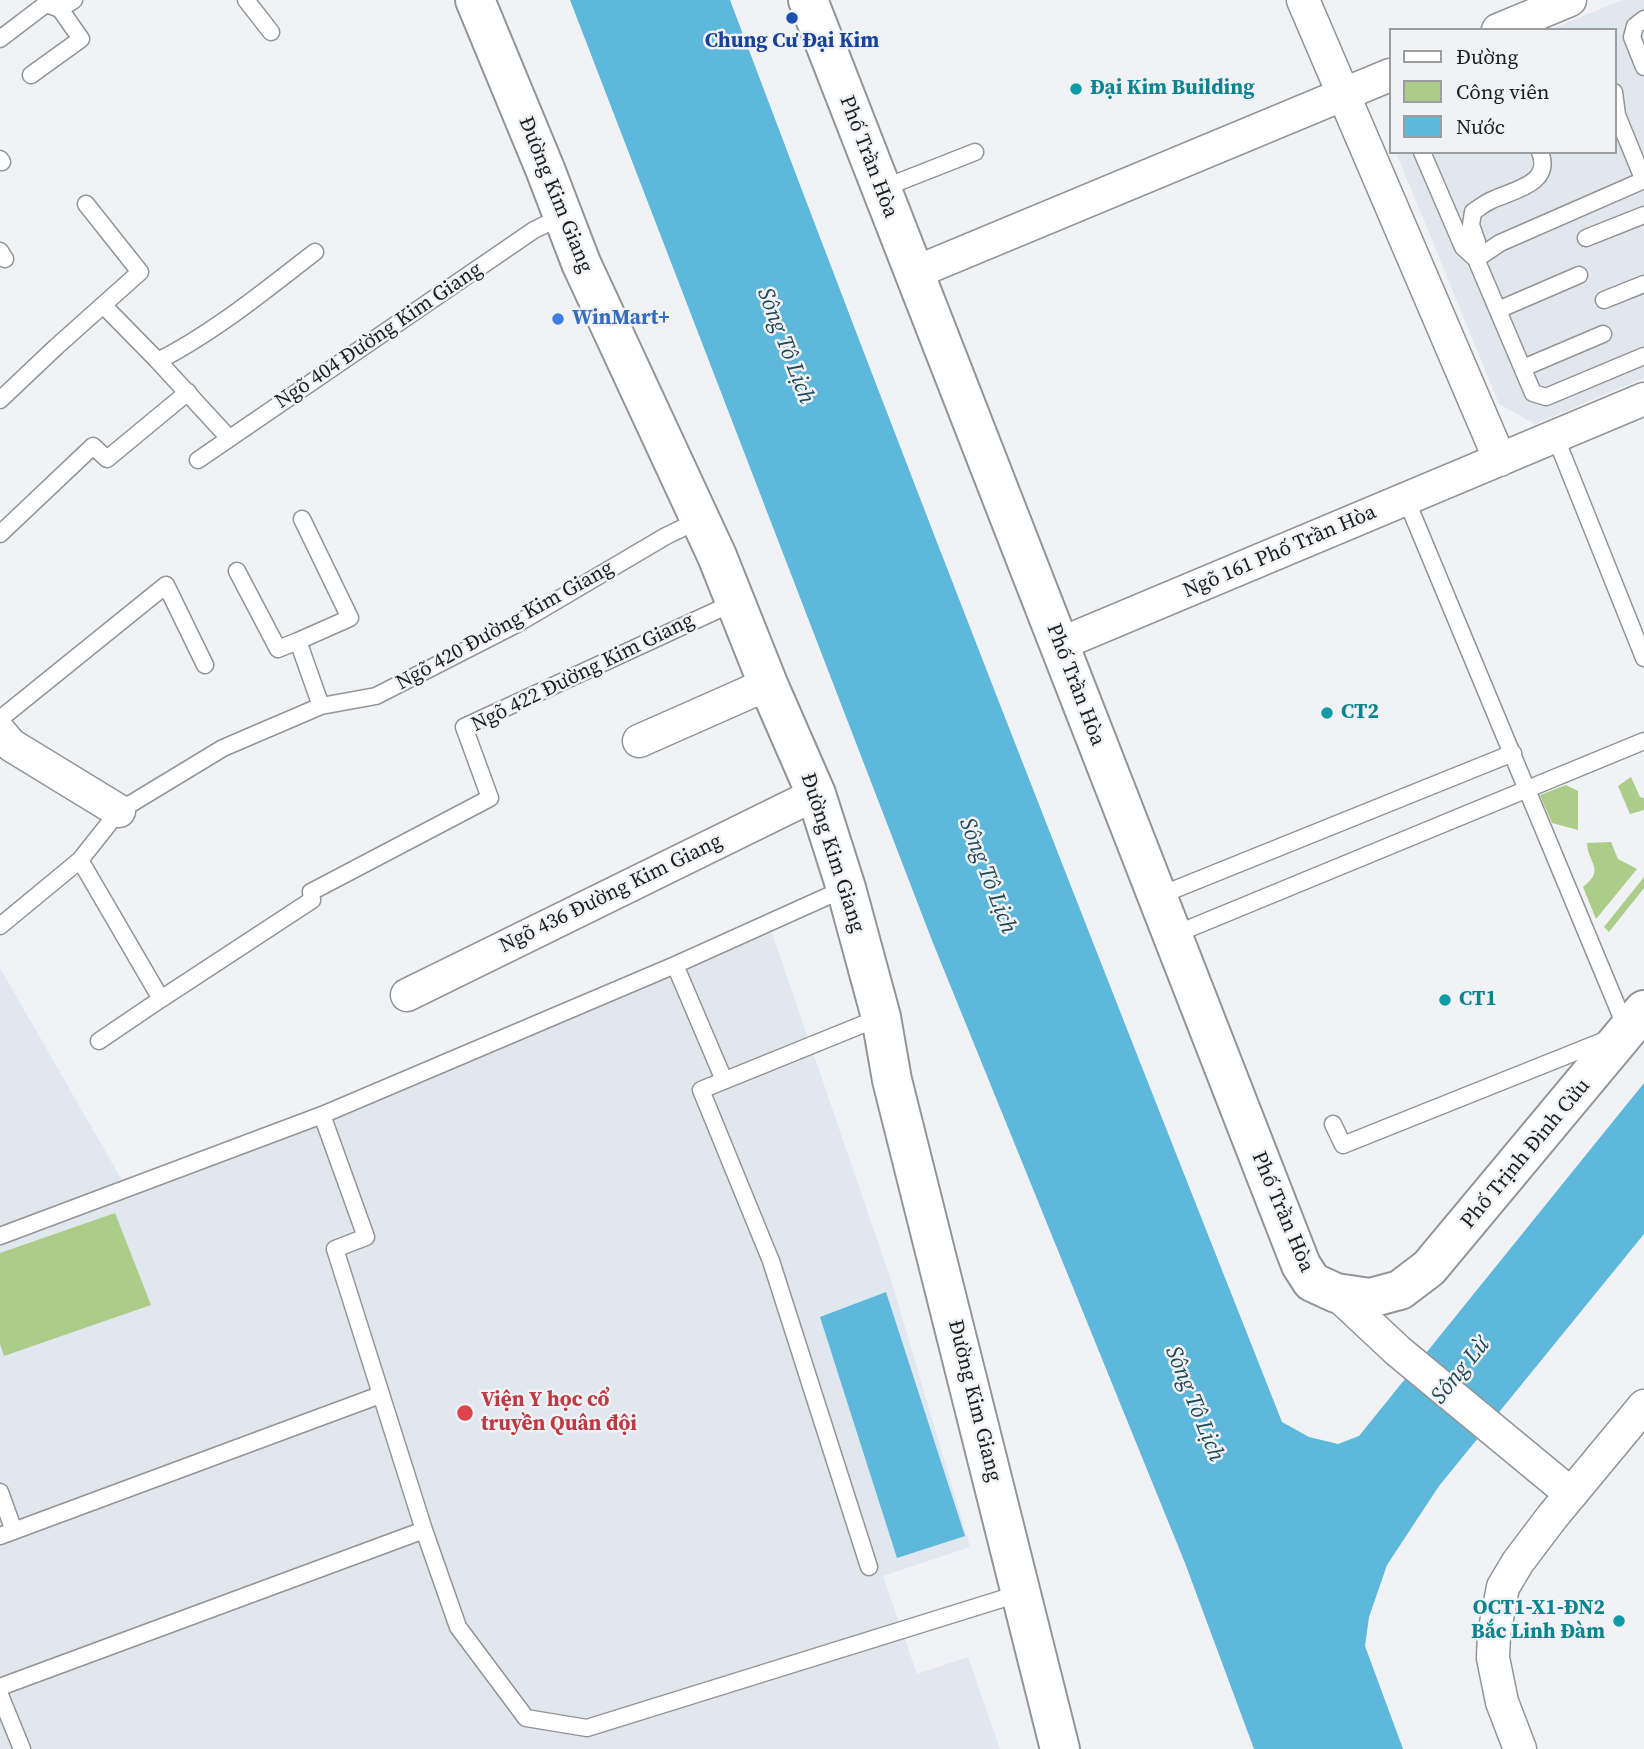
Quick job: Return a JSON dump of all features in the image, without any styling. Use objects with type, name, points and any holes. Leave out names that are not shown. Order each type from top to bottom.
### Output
[{"type":"main road","name":"Đường Kim Giang","points":[[475,0],[587,276],[735,601],[816,794],[846,888],[881,1017],[892,1080],[1060,1749]]},
{"type":"main road","name":"Phố Trần Hòa","points":[[808,0],[1301,1265],[1312,1282],[1336,1293],[1370,1298],[1399,1290]]},
{"type":"main road","name":"Phố Trịnh Đình Cửu","points":[[1399,1290],[1429,1268],[1456,1239],[1636,1021]]},
{"type":"street","points":[[1303,0],[1500,460]]},
{"type":"street","points":[[1503,28],[1570,0]]},
{"type":"street","points":[[914,273],[1388,76]]},
{"type":"street","name":"Ngõ 161 Phố Trần Hòa","points":[[1060,644],[1644,399]]},
{"type":"street","points":[[639,741],[768,684]]},
{"type":"street","points":[[3,738],[119,811]]},
{"type":"street","name":"Ngõ 436 Đường Kim Giang","points":[[407,995],[816,794]]},
{"type":"street","points":[[1336,1293],[1398,1351],[1571,1494]]},
{"type":"street","points":[[1520,1749],[1502,1702],[1493,1658],[1503,1587],[1518,1562],[1644,1406]]},
{"type":"lane","points":[[246,0],[271,32]]},
{"type":"lane","points":[[0,39],[46,4],[67,4],[81,39],[31,75]]},
{"type":"lane","points":[[1644,19],[1635,26],[1632,37],[1644,67]]},
{"type":"lane","points":[[1476,259],[1500,243],[1643,178],[1616,114],[1616,95]]},
{"type":"lane","points":[[881,189],[975,152]]},
{"type":"lane","points":[[1423,154],[1463,247],[1476,259],[1533,393],[1546,397],[1644,356]]},
{"type":"lane","points":[[1476,259],[1477,242],[1471,225],[1473,212],[1489,201],[1527,187],[1541,173],[1543,160],[1540,154]]},
{"type":"lane","points":[[0,400],[140,272],[86,204]]},
{"type":"lane","points":[[1586,239],[1644,215]]},
{"type":"lane","name":"Ngõ 404 Đường Kim Giang","points":[[198,460],[534,230],[563,216]]},
{"type":"lane","points":[[158,361],[200,338],[315,252]]},
{"type":"lane","points":[[1498,310],[1579,275]]},
{"type":"lane","points":[[1604,300],[1644,284]]},
{"type":"lane","points":[[104,306],[229,438]]},
{"type":"lane","points":[[1523,368],[1604,334]]},
{"type":"lane","points":[[0,534],[93,446],[107,458],[188,393]]},
{"type":"lane","points":[[1555,436],[1644,658]]},
{"type":"lane","points":[[1333,1124],[1343,1145],[1550,1060],[1636,1021],[1529,789],[1406,499]]},
{"type":"lane","points":[[237,571],[278,649],[350,618],[302,519]]},
{"type":"lane","name":"Ngõ 420 Đường Kim Giang","points":[[0,926],[80,860],[119,811],[223,748],[321,706],[376,696],[515,625],[666,536],[699,520]]},
{"type":"lane","points":[[3,738],[166,585],[205,665]]},
{"type":"lane","name":"Ngõ 422 Đường Kim Giang","points":[[161,999],[312,900],[311,892],[491,798],[464,727],[735,601]]},
{"type":"lane","points":[[298,641],[321,706]]},
{"type":"lane","points":[[1171,936],[1644,741]]},
{"type":"lane","points":[[1156,898],[1513,752]]},
{"type":"lane","points":[[80,860],[161,999],[99,1041]]},
{"type":"lane","points":[[0,1236],[322,1115],[674,965],[846,888]]},
{"type":"lane","points":[[674,965],[724,1080]]},
{"type":"lane","points":[[869,1567],[771,1261],[701,1090],[881,1017]]},
{"type":"lane","points":[[322,1115],[366,1237],[335,1249],[424,1530],[458,1627],[526,1718],[587,1728],[1021,1593]]},
{"type":"lane","points":[[0,1492],[7,1533],[380,1395]]},
{"type":"lane","points":[[0,1687],[424,1530]]},
{"type":"lane","points":[[0,1695],[22,1749]]},
{"type":"shaded area","points":[[1622,0],[1644,0],[1644,378],[1535,424],[1499,404],[1397,154],[1616,154],[1616,28],[1554,28]]},
{"type":"shaded area","name":"Viện Y học cổ truyền Quân đội","points":[[772,933],[891,1280],[970,1547],[883,1576],[917,1674],[968,1657],[1000,1749],[0,1749],[0,968],[123,1182]]},
{"type":"green space","points":[[1631,777],[1640,797],[1644,798],[1644,810],[1630,814],[1618,786]]},
{"type":"green space","points":[[1566,785],[1578,791],[1578,830],[1552,823],[1540,795]]},
{"type":"green space","points":[[1611,842],[1618,859],[1637,869],[1596,919],[1583,887],[1595,871],[1587,843]]},
{"type":"green space","points":[[1644,877],[1644,888],[1609,932],[1604,927]]},
{"type":"green space","points":[[115,1213],[151,1305],[4,1356],[0,1344],[0,1253]]},
{"type":"water","points":[[570,0],[730,0],[1003,712],[1282,1422],[1309,1437],[1338,1444],[1359,1436],[1644,1083],[1644,1234],[1439,1486],[1387,1565],[1369,1617],[1365,1646],[1403,1749],[1254,1749],[1185,1563],[933,943]]},
{"type":"water","points":[[886,1292],[965,1536],[897,1558],[820,1317]]},
{"type":"place","name":"Chung Cư Đại Kim","points":[[792,18]]},
{"type":"place","name":"Đại Kim Building","points":[[1076,89]]},
{"type":"place","name":"WinMart+","points":[[558,319]]},
{"type":"place","name":"CT2","points":[[1327,713]]},
{"type":"place","name":"CT1","points":[[1445,1000]]},
{"type":"place","name":"Viện Y học cổ truyền Quân đội","points":[[465,1413]]},
{"type":"place","name":"OCT1-X1-ĐN2 Bắc Linh Đàm","points":[[1619,1621]]},
{"type":"water label","name":"Sông Tô Lịch","points":[[785,346]]},
{"type":"water label","name":"Sông Tô Lịch","points":[[987,876]]},
{"type":"water label","name":"Sông Lừ","points":[[1461,1371]]},
{"type":"water label","name":"Sông Tô Lịch","points":[[1194,1404]]}]
